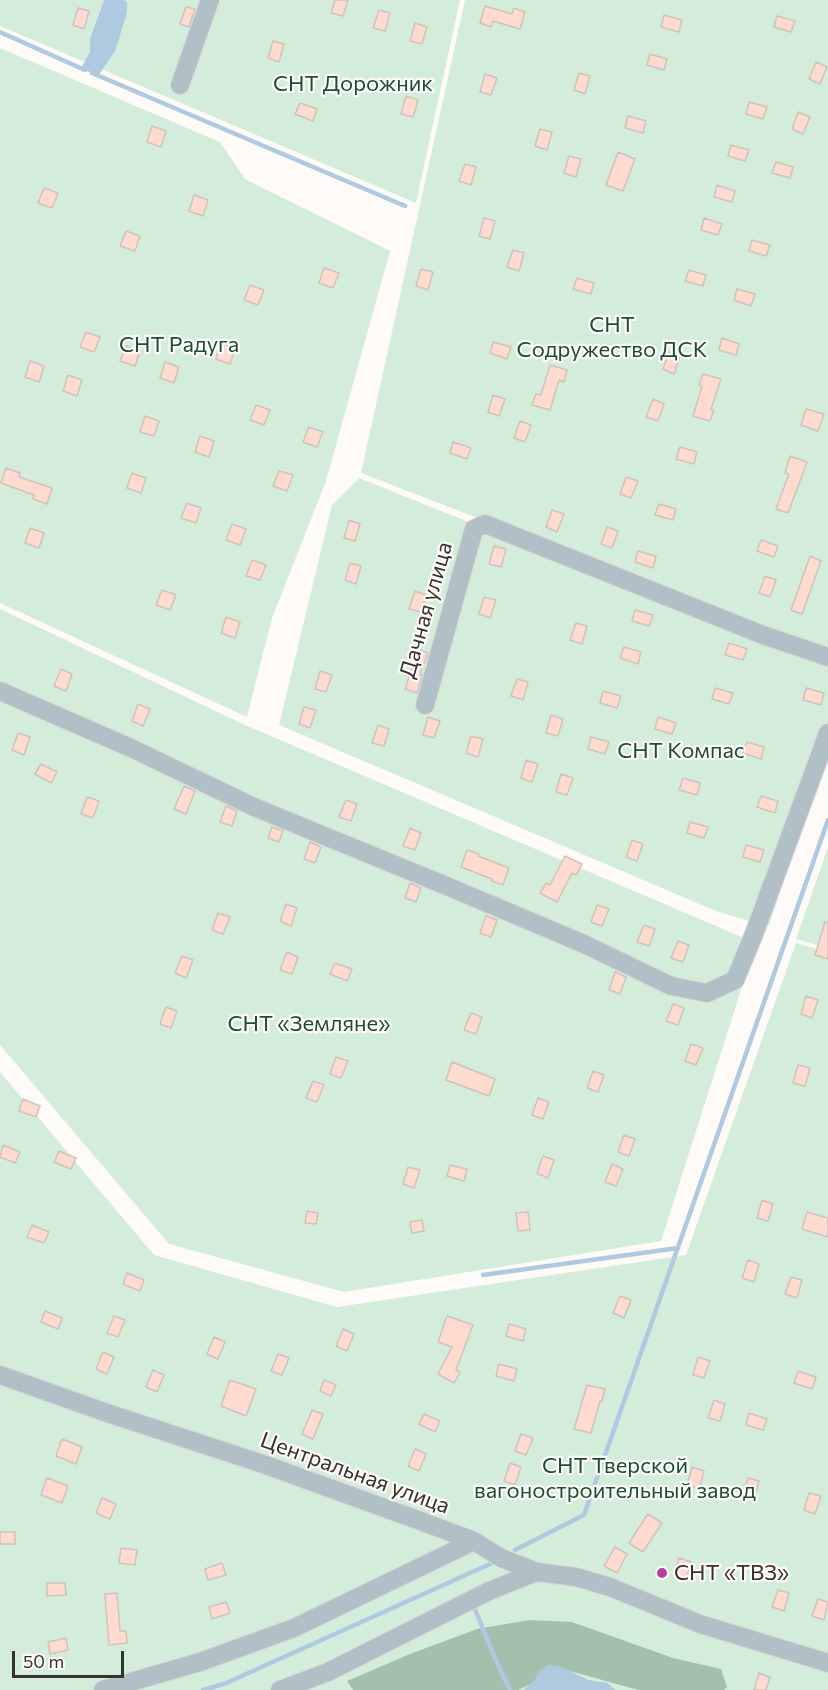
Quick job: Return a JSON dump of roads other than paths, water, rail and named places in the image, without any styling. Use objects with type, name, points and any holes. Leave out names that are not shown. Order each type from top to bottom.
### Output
[{"type":"street","points":[[180,85],[210,0]]},
{"type":"street","name":"Дачная улица","points":[[425,705],[474,529],[485,524],[763,634],[828,657]]},
{"type":"street","points":[[0,692],[130,747],[254,807],[574,940],[671,986],[708,993],[735,980],[828,733]]},
{"type":"street","name":"Центральная улица","points":[[0,1375],[263,1464],[474,1541],[501,1558],[537,1572],[576,1577],[610,1587],[700,1624],[828,1664]]},
{"type":"street","points":[[103,1690],[200,1662],[294,1628],[474,1541]]},
{"type":"street","points":[[280,1690],[328,1672],[489,1591],[537,1572]]},
{"type":"water","points":[[104,0],[124,0],[127,2],[127,13],[115,51],[98,76],[81,68],[90,52],[90,39]]},
{"type":"water","points":[[548,1665],[562,1667],[588,1680],[608,1683],[615,1690],[523,1690],[535,1680],[537,1673]]},
{"type":"waterway","points":[[0,32],[85,70]]},
{"type":"waterway","points":[[92,73],[405,206]]},
{"type":"waterway","points":[[515,1550],[584,1515],[828,820]]},
{"type":"waterway","points":[[483,1275],[678,1248]]},
{"type":"waterway","points":[[203,1690],[224,1684],[490,1564]]},
{"type":"waterway","points":[[474,1607],[510,1690]]},
{"type":"place","name":"СНТ «ТВЗ»","points":[[662,1573]]},
{"type":"park label","name":"СНТ Дорожник","points":[[353,84]]},
{"type":"park label","name":"СНТ Содружество ДСК","points":[[612,338]]},
{"type":"park label","name":"СНТ Радуга","points":[[179,345]]},
{"type":"park label","name":"СНТ Компас","points":[[681,751]]},
{"type":"park label","name":"СНТ «Земляне»","points":[[309,1024]]},
{"type":"park label","name":"СНТ Тверской вагоностроительный завод","points":[[615,1478]]}]
